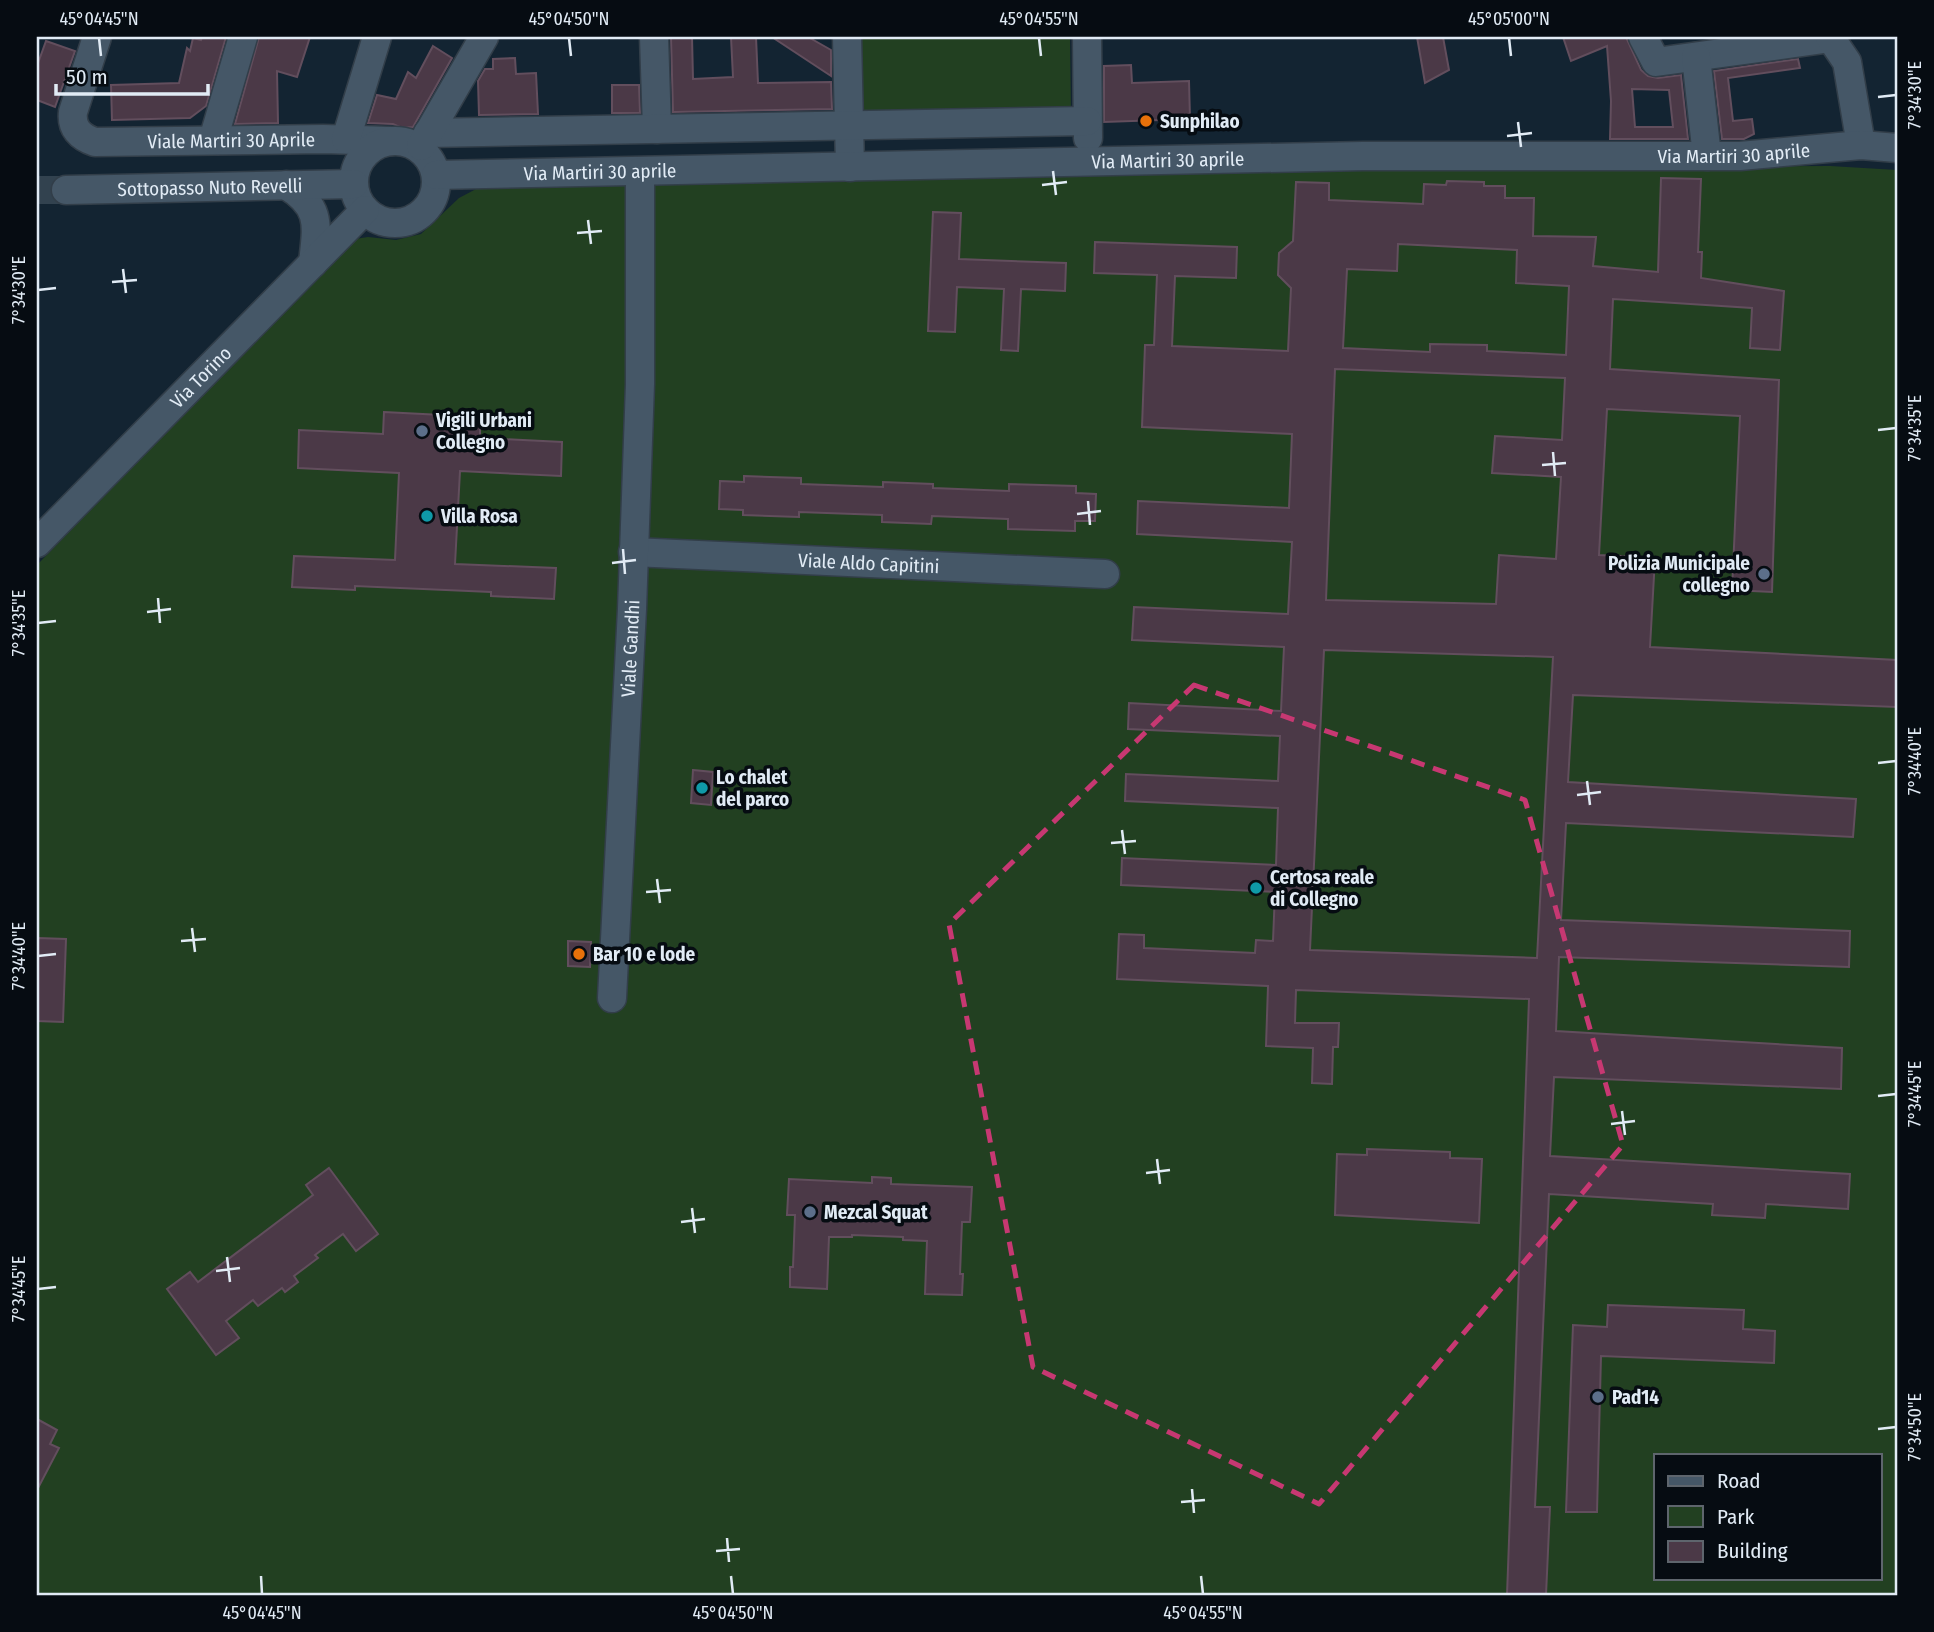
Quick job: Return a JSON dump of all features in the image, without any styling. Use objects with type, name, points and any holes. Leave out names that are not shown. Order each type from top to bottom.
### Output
[{"type":"street","name":"Viale Martiri 30 Aprile","points":[[97,37],[72,112],[75,129],[95,142],[346,139],[392,141]]},
{"type":"street","points":[[213,141],[243,37]]},
{"type":"street","points":[[346,139],[377,37]]},
{"type":"street","points":[[424,141],[392,141],[377,145],[364,155],[356,168],[354,184],[357,198],[365,210],[377,219],[392,223],[407,222],[421,214],[431,202],[436,175],[424,141],[484,37]]},
{"type":"street","points":[[654,37],[657,129]]},
{"type":"street","points":[[848,37],[850,167]]},
{"type":"street","points":[[1087,37],[1088,162]]},
{"type":"street","points":[[1643,37],[1656,62],[1831,37],[1847,62],[1861,145]]},
{"type":"street","points":[[1696,57],[1707,156]]},
{"type":"street","name":"Via Martiri 30 aprile","points":[[424,141],[657,129],[1087,121]]},
{"type":"street","name":"Via Martiri 30 aprile","points":[[436,175],[1363,156],[1740,156],[1861,145],[1897,148]]},
{"type":"street","name":"Viale Gandhi","points":[[612,998],[640,384],[640,172]]},
{"type":"street","name":"Sottopasso Nuto Revelli","points":[[66,190],[354,184]]},
{"type":"street","points":[[286,185],[303,195],[311,206],[316,236],[313,263]]},
{"type":"street","name":"Via Torino","points":[[37,543],[365,210]]},
{"type":"street","name":"Viale Aldo Capitini","points":[[633,552],[1105,574]]},
{"type":"highlighted area","points":[[1194,685],[1525,800],[1623,1145],[1319,1504],[1033,1367],[949,924]]},
{"type":"green space","points":[[858,37],[1070,37],[1071,112],[860,116]]},
{"type":"green space","points":[[1830,166],[1897,170],[1897,1595],[37,1595],[37,565],[355,239],[368,237],[396,240],[421,234],[459,198],[478,188],[1165,172]]},
{"type":"building","points":[[202,37],[226,37],[206,106],[190,118],[112,120],[111,85],[179,83],[187,48],[190,51],[193,38],[201,40]]},
{"type":"building","points":[[259,37],[310,37],[297,77],[277,71],[278,123],[235,124]]},
{"type":"building","points":[[671,37],[692,37],[693,79],[733,77],[731,37],[756,37],[758,83],[831,82],[832,109],[673,112]]},
{"type":"building","points":[[772,37],[808,37],[831,50],[831,76]]},
{"type":"building","points":[[1417,37],[1443,37],[1449,70],[1425,83]]},
{"type":"building","points":[[1563,37],[1626,37],[1641,70],[1648,76],[1658,78],[1681,75],[1688,139],[1610,139],[1611,101],[1607,46],[1571,61]],"holes":[[[1632,89],[1669,90],[1673,127],[1635,127]]]},
{"type":"building","points":[[46,41],[75,51],[55,107],[37,100],[37,66]]},
{"type":"building","points":[[433,46],[452,58],[413,127],[368,123],[377,95],[396,99],[408,72],[416,78]]},
{"type":"building","points":[[515,58],[516,74],[536,73],[538,114],[479,115],[478,81],[485,69],[493,69],[493,59]]},
{"type":"building","points":[[1798,59],[1800,68],[1728,78],[1733,121],[1752,119],[1754,134],[1744,139],[1722,139],[1714,71]]},
{"type":"building","points":[[1131,65],[1132,83],[1189,81],[1190,119],[1104,122],[1104,66]]},
{"type":"building","points":[[612,85],[639,85],[640,113],[612,113]]},
{"type":"building","name":"Certosa reale di Collegno","points":[[1661,178],[1701,179],[1698,252],[1702,252],[1701,278],[1784,291],[1780,350],[1750,348],[1752,308],[1613,299],[1610,369],[1779,380],[1772,592],[1732,590],[1740,416],[1607,409],[1599,555],[1655,558],[1650,647],[1897,660],[1897,707],[1573,695],[1568,782],[1856,799],[1853,837],[1566,823],[1561,920],[1850,931],[1849,967],[1559,957],[1556,1031],[1842,1048],[1841,1089],[1554,1077],[1550,1156],[1850,1174],[1848,1209],[1766,1204],[1765,1218],[1712,1215],[1713,1204],[1549,1194],[1535,1507],[1550,1507],[1546,1595],[1507,1595],[1529,999],[1296,990],[1295,1023],[1339,1023],[1338,1047],[1333,1047],[1332,1084],[1312,1083],[1313,1048],[1266,1046],[1268,986],[1117,979],[1119,934],[1144,935],[1144,948],[1255,953],[1256,940],[1273,941],[1275,892],[1121,885],[1122,858],[1276,865],[1278,808],[1125,801],[1126,774],[1278,781],[1280,736],[1128,729],[1129,703],[1281,711],[1284,647],[1132,640],[1134,607],[1288,614],[1292,542],[1137,534],[1138,501],[1289,508],[1292,434],[1142,427],[1145,345],[1154,345],[1157,275],[1094,273],[1095,242],[1237,247],[1236,278],[1175,276],[1172,346],[1288,351],[1291,288],[1278,275],[1279,253],[1293,241],[1296,182],[1329,183],[1329,200],[1423,204],[1424,184],[1446,185],[1447,181],[1484,182],[1484,186],[1505,186],[1505,198],[1534,198],[1533,236],[1596,237],[1593,266],[1658,272]],"holes":[[[1398,244],[1517,250],[1516,283],[1569,286],[1566,355],[1487,351],[1487,345],[1430,344],[1430,352],[1343,348],[1347,269],[1397,271]],[[1335,369],[1565,378],[1562,440],[1495,436],[1492,473],[1561,477],[1556,559],[1499,555],[1496,604],[1326,600]],[[1324,650],[1553,657],[1537,958],[1310,950]]]},
{"type":"building","points":[[933,212],[961,213],[959,259],[1066,263],[1065,291],[1021,289],[1018,351],[1001,350],[1004,289],[957,287],[955,332],[928,331]]},
{"type":"building","name":"Villa Rosa","points":[[384,412],[480,417],[480,438],[562,442],[561,476],[460,471],[455,564],[556,568],[554,599],[491,596],[491,592],[355,586],[355,590],[292,587],[294,556],[395,560],[399,473],[298,468],[299,430],[383,434]]},
{"type":"building","points":[[744,476],[801,478],[801,484],[883,487],[883,482],[933,484],[933,488],[1009,491],[1009,484],[1076,486],[1076,493],[1096,494],[1095,521],[1075,521],[1075,531],[1008,529],[1008,519],[932,516],[931,524],[882,522],[882,515],[799,512],[799,517],[743,515],[743,510],[719,509],[720,481],[744,482]]},
{"type":"building","name":"Lo chalet del parco","points":[[693,770],[713,772],[711,805],[691,803]]},
{"type":"building","points":[[38,938],[66,939],[63,1022],[37,1021]]},
{"type":"building","name":"Bar 10 e lode","points":[[568,941],[591,942],[590,967],[568,966]]},
{"type":"building","points":[[1367,1149],[1450,1152],[1450,1158],[1482,1159],[1479,1223],[1335,1215],[1337,1154],[1367,1155]]},
{"type":"building","points":[[329,1168],[378,1234],[356,1251],[343,1234],[315,1255],[318,1258],[294,1276],[298,1282],[285,1292],[282,1288],[258,1306],[253,1300],[226,1321],[239,1338],[216,1355],[167,1289],[190,1272],[198,1282],[313,1195],[306,1185]]},
{"type":"building","points":[[872,1177],[891,1178],[891,1184],[972,1187],[970,1222],[962,1222],[962,1295],[925,1294],[927,1241],[903,1240],[903,1237],[829,1237],[827,1289],[790,1287],[795,1215],[787,1215],[789,1179],[872,1183]]},
{"type":"building","points":[[1608,1305],[1744,1310],[1743,1329],[1775,1331],[1774,1363],[1601,1356],[1597,1512],[1566,1512],[1573,1325],[1607,1327]]},
{"type":"building","points":[[37,1419],[57,1430],[50,1444],[59,1448],[37,1490]]},
{"type":"tunnel","points":[[37,190],[66,190]]},
{"type":"place","name":"Sunphilao","points":[[1146,121]]},
{"type":"place","name":"Vigili Urbani Collegno","points":[[422,431]]},
{"type":"place","name":"Villa Rosa","points":[[427,516]]},
{"type":"place","name":"Polizia Municipale collegno","points":[[1764,574]]},
{"type":"place","name":"Lo chalet del parco","points":[[702,788]]},
{"type":"place","name":"Certosa reale di Collegno","points":[[1256,888]]},
{"type":"place","name":"Bar 10 e lode","points":[[579,954]]},
{"type":"place","name":"Mezcal Squat","points":[[810,1212]]},
{"type":"place","name":"Pad14","points":[[1598,1397]]}]
